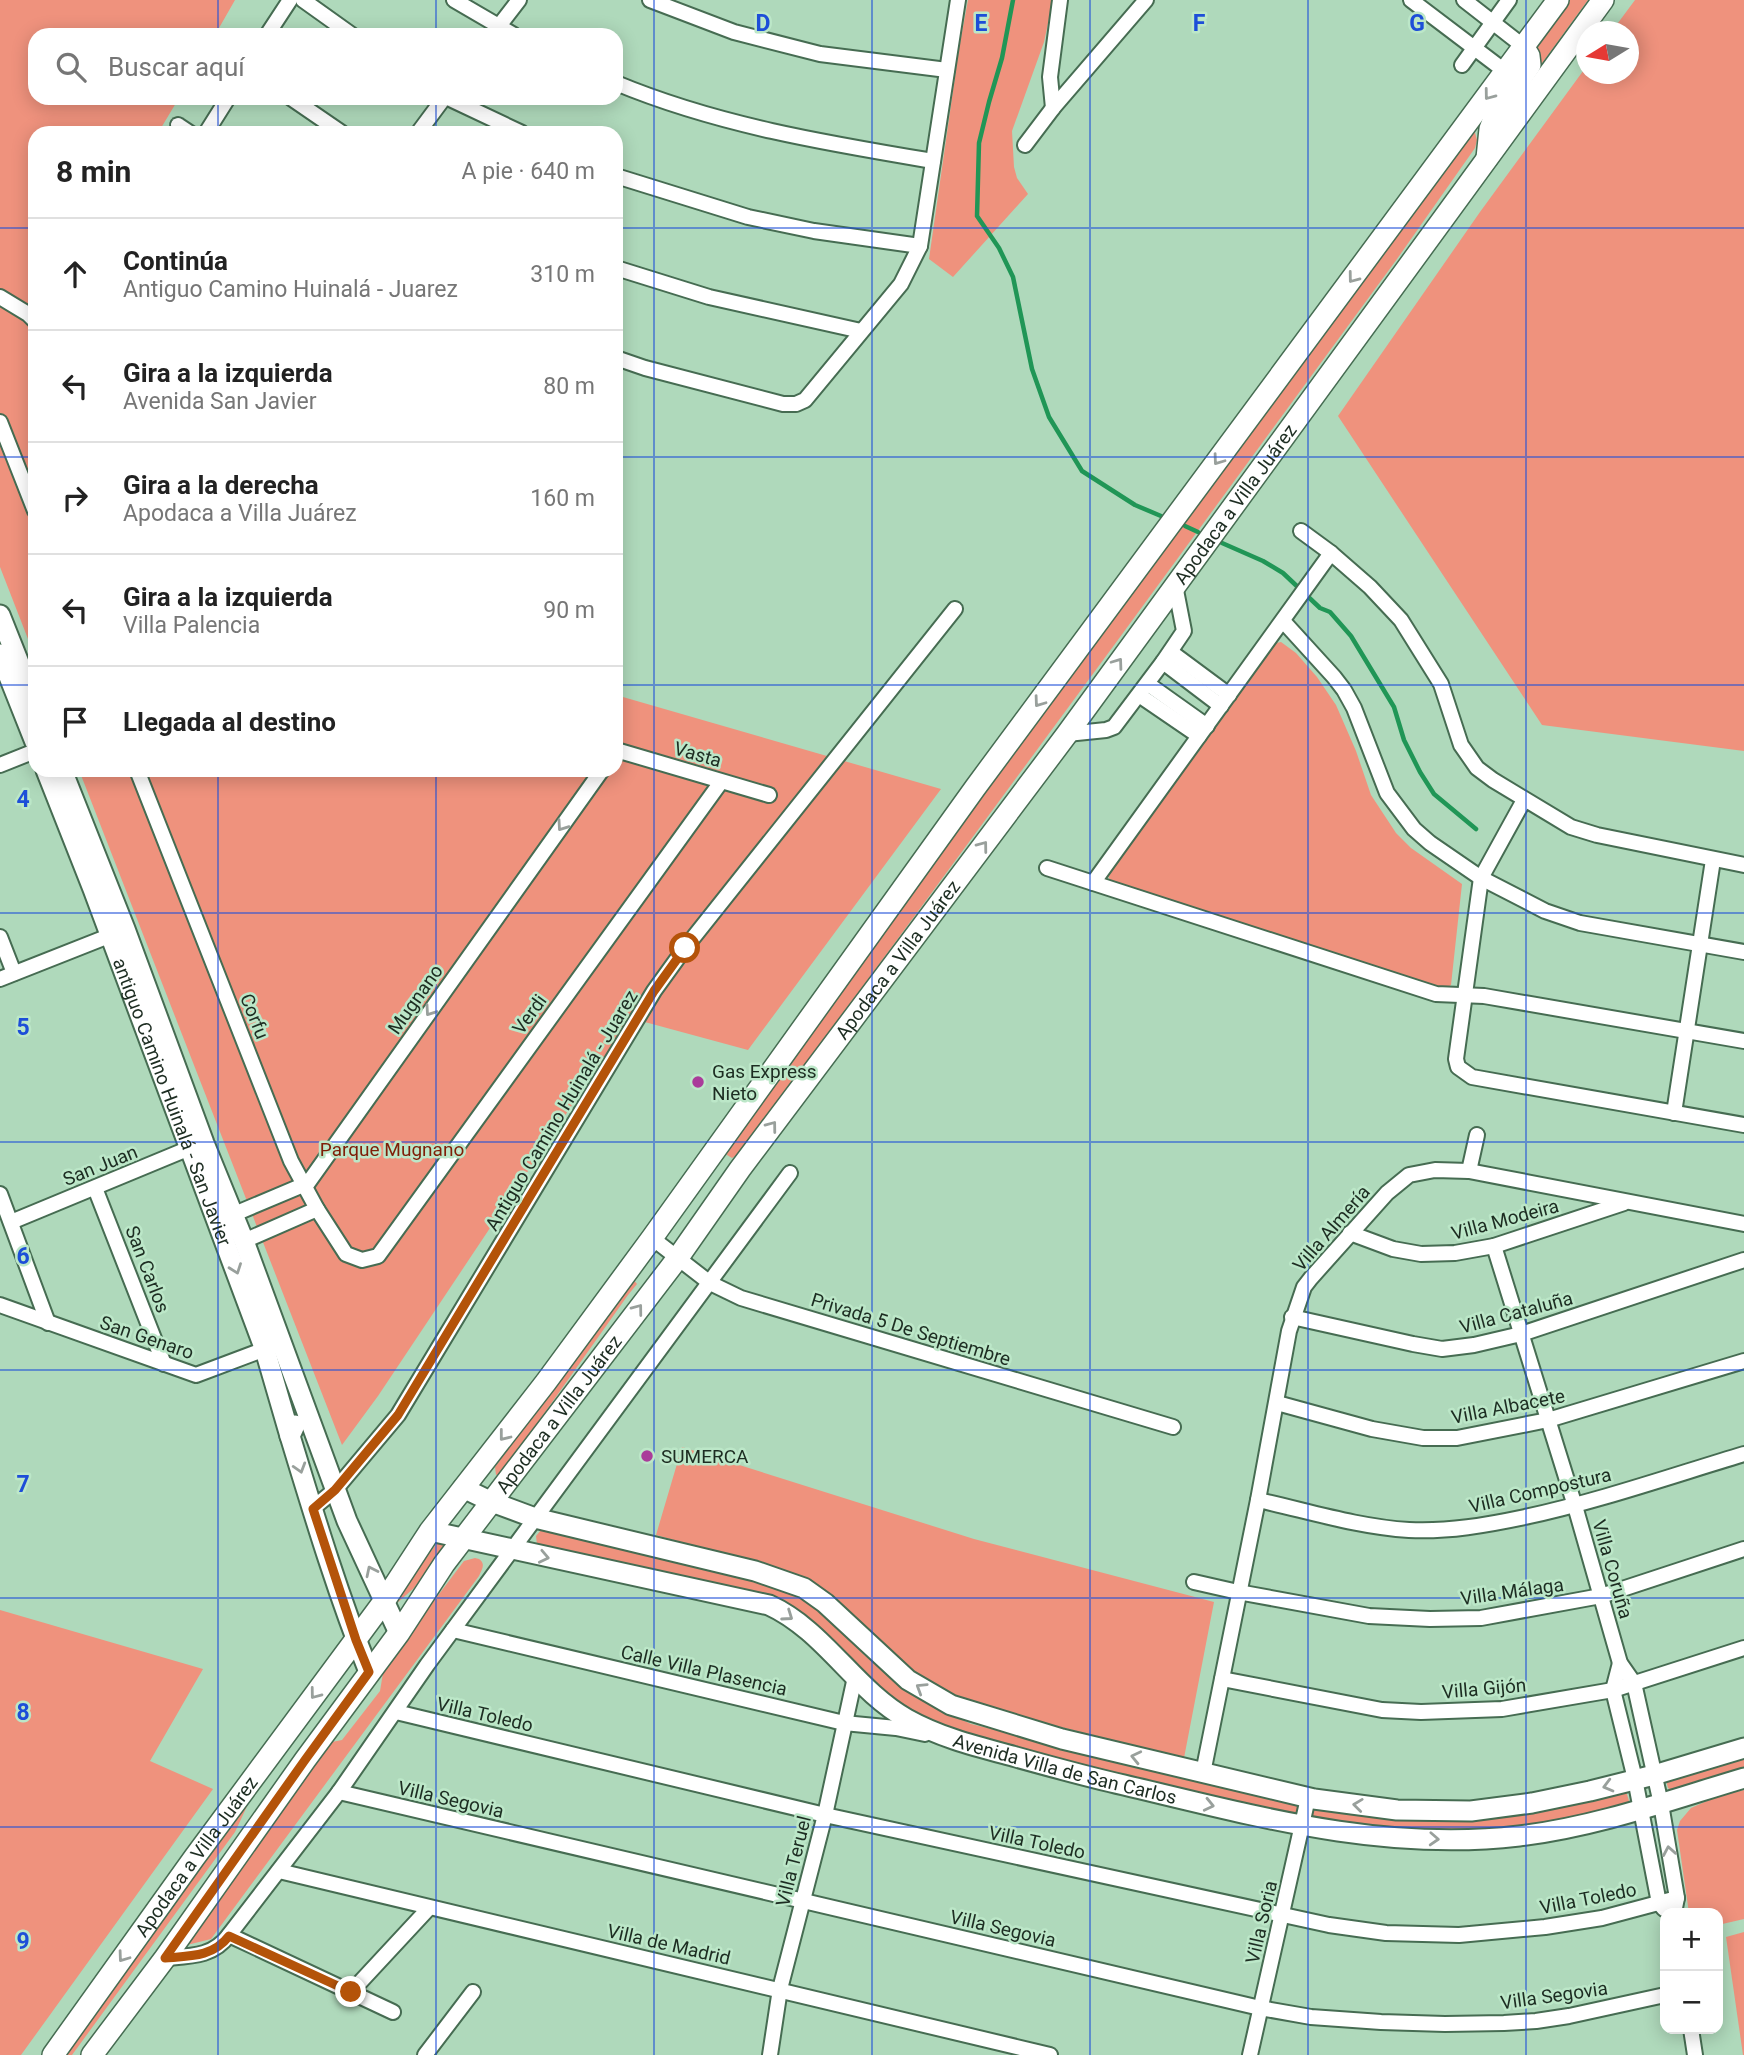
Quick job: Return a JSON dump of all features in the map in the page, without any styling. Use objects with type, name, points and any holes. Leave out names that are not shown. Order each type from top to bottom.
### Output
[{"type":"main road","name":"Apodaca a Villa Juárez","points":[[53,2055],[194,1858],[385,1600],[430,1531],[546,1382],[975,788],[1558,0]]},
{"type":"main road","name":"Apodaca a Villa Juárez","points":[[92,2055],[399,1633],[444,1564],[677,1259],[740,1169],[1067,734],[1603,0]]},
{"type":"main road","points":[[1487,160],[1494,116],[1530,65],[1524,46]]},
{"type":"street","points":[[272,28],[290,0]]},
{"type":"street","points":[[303,0],[342,28]]},
{"type":"street","points":[[454,0],[491,28]]},
{"type":"street","points":[[497,28],[519,0]]},
{"type":"street","points":[[650,0],[734,32],[820,54],[947,70]]},
{"type":"street","points":[[623,360],[790,405],[805,400],[901,284],[920,246],[958,0]]},
{"type":"street","points":[[1053,108],[1050,77],[1060,0]]},
{"type":"street","points":[[1025,145],[1053,108],[1146,0]]},
{"type":"street","points":[[1411,0],[1506,72]]},
{"type":"street","points":[[1464,0],[1524,46]]},
{"type":"street","points":[[1461,65],[1508,0]]},
{"type":"street","points":[[623,85],[724,120],[805,139],[933,161]]},
{"type":"street","points":[[210,126],[224,105]]},
{"type":"street","points":[[301,105],[332,126]]},
{"type":"street","points":[[424,126],[440,105]]},
{"type":"street","points":[[461,105],[507,126]]},
{"type":"street","points":[[623,178],[748,217],[814,231],[920,246]]},
{"type":"street","points":[[623,270],[709,297],[861,331]]},
{"type":"street","points":[[0,297],[28,314]]},
{"type":"street","points":[[0,422],[28,493]]},
{"type":"street","points":[[1301,531],[1370,587],[1401,620],[1441,684],[1461,745],[1477,768],[1524,800],[1571,827],[1744,865]]},
{"type":"street","points":[[1093,883],[1331,553]]},
{"type":"street","points":[[1067,734],[1114,727],[1167,657],[1184,631],[1175,585]]},
{"type":"street","name":"Antiguo Camino Huinalá - Juarez","points":[[313,1509],[335,1490],[398,1415],[654,991],[685,948],[955,609]]},
{"type":"street","points":[[0,615],[28,685]]},
{"type":"street","points":[[1283,621],[1344,690],[1354,708],[1387,793],[1413,829],[1430,843],[1481,878],[1545,911],[1580,923],[1744,952]]},
{"type":"street","points":[[0,654],[28,724]]},
{"type":"street","points":[[1167,657],[1225,700]]},
{"type":"street","points":[[1143,689],[1203,731]]},
{"type":"street","name":"Vasta","points":[[623,752],[769,795]]},
{"type":"street","points":[[0,765],[28,754]]},
{"type":"street","name":"antiguo Camino Huinalá - San Javier","points":[[49,777],[118,932]]},
{"type":"street","points":[[64,777],[118,932],[197,1145],[244,1241],[273,1347],[305,1405],[347,1521],[399,1633]]},
{"type":"street","name":"Corfu","points":[[140,777],[291,1161],[346,1254],[362,1260]]},
{"type":"street","name":"Mugnano","points":[[232,1215],[308,1183],[597,777]]},
{"type":"street","name":"Verdi","points":[[362,1260],[378,1256],[721,782]]},
{"type":"street","points":[[1524,800],[1481,878],[1456,1059],[1458,1067],[1472,1077],[1744,1125]]},
{"type":"street","points":[[1674,1113],[1713,860]]},
{"type":"street","points":[[1047,868],[1436,994],[1484,996],[1744,1041]]},
{"type":"street","points":[[0,979],[118,932]]},
{"type":"street","points":[[0,937],[14,973]]},
{"type":"street","points":[[1469,1171],[1477,1135]]},
{"type":"street","name":"antiguo Camino Huinalá - San Javier","points":[[197,1145],[273,1347],[290,1436],[356,1640],[369,1672]]},
{"type":"street","name":"San Juan","points":[[11,1222],[197,1145]]},
{"type":"street","name":"Villa Almería","points":[[1203,1773],[1292,1317],[1304,1287],[1387,1193],[1409,1175],[1435,1170],[1469,1171],[1744,1224]]},
{"type":"street","points":[[165,1958],[205,1954],[218,1947],[229,1936],[340,1792],[453,1630],[790,1173]]},
{"type":"street","name":"San Carlos","points":[[95,1188],[164,1364]]},
{"type":"street","points":[[0,1194],[48,1323]]},
{"type":"street","name":"Villa Modeira","points":[[1350,1233],[1393,1249],[1420,1254],[1455,1253],[1494,1246],[1628,1202]]},
{"type":"street","points":[[244,1241],[317,1209]]},
{"type":"street","name":"Privada 5 De Septiembre","points":[[652,1238],[710,1283],[741,1298],[1173,1427]]},
{"type":"street","name":"Villa Coruña","points":[[1494,1246],[1575,1506],[1620,1662],[1634,1683],[1661,1804],[1677,1898],[1675,1908]]},
{"type":"street","name":"Villa Cataluña","points":[[1292,1317],[1443,1349],[1521,1334],[1744,1260]]},
{"type":"street","name":"San Genaro","points":[[0,1305],[196,1375],[273,1347]]},
{"type":"street","name":"Villa Albacete","points":[[1276,1404],[1372,1429],[1423,1438],[1457,1438],[1548,1420],[1744,1361]]},
{"type":"street","points":[[290,1436],[305,1405]]},
{"type":"street","name":"Villa Compostura","points":[[1258,1500],[1369,1525],[1409,1530],[1444,1529],[1484,1525],[1575,1506],[1744,1454]]},
{"type":"street","name":"Avenida Villa de San Carlos","points":[[463,1488],[535,1518],[755,1571],[804,1588],[908,1679],[958,1707],[1062,1739],[1308,1798],[1396,1810],[1471,1811],[1532,1803],[1635,1779],[1744,1748]]},
{"type":"street","name":"Avenida Villa de San Carlos","points":[[430,1531],[769,1605],[793,1619],[899,1714],[947,1738],[1111,1782],[1303,1826],[1374,1836],[1455,1840],[1530,1834],[1640,1810],[1744,1778]]},
{"type":"street","name":"Villa Málaga","points":[[1194,1582],[1369,1616],[1481,1618],[1601,1596],[1744,1549]]},
{"type":"street","points":[[747,1599],[755,1571]]},
{"type":"street","name":"Calle Villa Plasencia","points":[[453,1630],[844,1723],[896,1728],[947,1738]]},
{"type":"street","name":"Villa Gijón","points":[[1222,1679],[1382,1710],[1421,1712],[1502,1709],[1613,1690],[1744,1648]]},
{"type":"street","points":[[1620,1662],[1613,1690],[1664,1908]]},
{"type":"street","name":"Villa Teruel","points":[[770,2055],[780,1989],[825,1815],[855,1677]]},
{"type":"street","points":[[947,1738],[958,1707]]},
{"type":"street","name":"Villa Toledo","points":[[396,1712],[825,1815],[1282,1916],[1386,1933],[1459,1935],[1545,1927],[1660,1909]]},
{"type":"street","name":"Villa Segovia","points":[[340,1792],[728,1885],[803,1900],[1261,2008],[1311,2017],[1445,2024],[1504,2023],[1569,2016],[1660,1996]]},
{"type":"street","name":"Villa Soria","points":[[1250,2055],[1308,1798]]},
{"type":"street","name":"Villa de Madrid","points":[[279,1871],[1050,2055]]},
{"type":"street","name":"Villa Toledo","points":[[1664,1908],[1677,1898]]},
{"type":"street","points":[[351,1992],[429,1908]]},
{"type":"street","points":[[229,1936],[393,2012]]},
{"type":"street","points":[[430,2053],[473,1992]]},
{"type":"street","points":[[1692,2034],[1695,2055]]},
{"type":"green space","points":[[0,0],[235,0],[219,28],[28,28],[28,105],[175,105],[162,126],[28,126],[28,639],[0,567]]},
{"type":"green space","points":[[968,0],[1053,0],[1044,42],[1012,131],[1014,167],[1017,178],[1028,194],[953,277],[929,259]]},
{"type":"green space","points":[[1564,0],[1588,0],[1508,110],[1532,44]]},
{"type":"green space","points":[[1635,0],[1744,0],[1744,751],[1542,725],[1338,416],[1480,212],[1576,81],[1576,84],[1639,84],[1639,21],[1619,21]]},
{"type":"green space","points":[[1474,129],[1477,140],[1475,148],[1397,259],[740,1153],[732,1158],[727,1155],[722,1147]]},
{"type":"green space","points":[[1281,642],[1296,653],[1317,677],[1336,705],[1371,795],[1396,833],[1411,848],[1462,884],[1451,985],[1443,990],[1112,883],[1107,875],[1271,647]]},
{"type":"green space","name":"Parque Mugnano","points":[[623,697],[941,789],[748,1050],[630,1018],[378,1396],[342,1445],[82,777],[623,777]]},
{"type":"green space","points":[[633,1279],[637,1284],[502,1473],[496,1475],[495,1467]]},
{"type":"green space","points":[[682,1447],[974,1539],[1214,1602],[1184,1758],[969,1704],[918,1681],[817,1586],[797,1575],[656,1535]]},
{"type":"green space","points":[[545,1529],[787,1591],[809,1602],[835,1622],[862,1653],[891,1678],[932,1706],[971,1724],[1249,1791],[1366,1814],[1626,1791],[1629,1801],[1627,1805],[1542,1825],[1476,1833],[1327,1824],[995,1746],[938,1727],[900,1707],[810,1621],[537,1545],[536,1536]]},
{"type":"green space","points":[[440,1539],[448,1541],[414,1588],[396,1604],[392,1604]]},
{"type":"green space","points":[[475,1558],[483,1565],[479,1576],[211,1939],[187,1945],[182,1943],[327,1743],[342,1740],[380,1691],[384,1667],[464,1561]]},
{"type":"green space","points":[[0,1610],[203,1669],[150,1761],[213,1789],[21,2055],[0,2055]]},
{"type":"green space","points":[[1744,1755],[1744,1768],[1671,1790],[1668,1788],[1666,1780]]},
{"type":"green space","points":[[1744,1790],[1744,1919],[1723,1924],[1723,1908],[1688,1908],[1677,1830],[1680,1821],[1691,1808],[1716,1797]]},
{"type":"green space","points":[[248,1800],[235,1832],[72,2055],[59,2055]]},
{"type":"green space","points":[[1744,1932],[1744,2055],[1743,2055],[1726,1937]]},
{"type":"waterway","points":[[1013,0],[1002,58],[979,143],[977,216],[999,248],[1013,277],[1032,369],[1049,417],[1082,471],[1135,505],[1161,516]]},
{"type":"waterway","points":[[1185,526],[1198,532]]},
{"type":"waterway","points":[[1222,543],[1283,573],[1320,608],[1330,612],[1351,636],[1394,707],[1404,740],[1434,794],[1476,829]]},
{"type":"place","name":"Gas Express Nieto","points":[[698,1082]]},
{"type":"place","name":"SUMERCA","points":[[647,1456]]},
{"type":"route","points":[[351,1992],[229,1936],[218,1947],[205,1954],[165,1958],[369,1672],[313,1509],[335,1490],[368,1452],[414,1391],[654,991],[685,948]]}]
